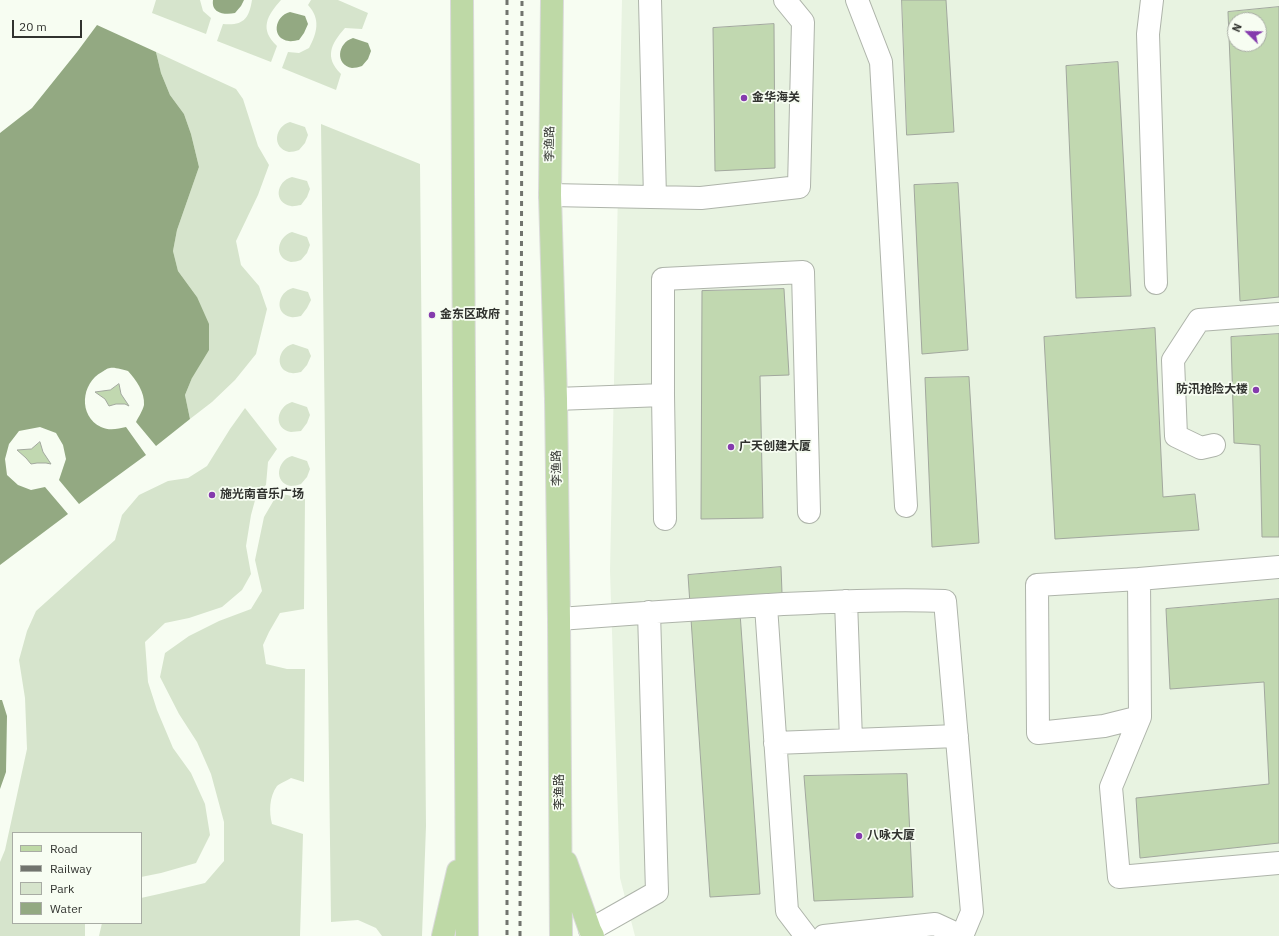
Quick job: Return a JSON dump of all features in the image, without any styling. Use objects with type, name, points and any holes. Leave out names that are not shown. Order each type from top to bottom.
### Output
[{"type":"main road","points":[[462,0],[467,936]]},
{"type":"main road","name":"李渔路","points":[[552,0],[550,195],[556,399],[561,936]]},
{"type":"main road","points":[[443,936],[450,911],[467,829]]},
{"type":"main road","points":[[560,846],[591,933]]},
{"type":"lane","points":[[650,0],[655,197]]},
{"type":"lane","points":[[550,195],[701,198],[799,187],[803,22],[785,0]]},
{"type":"lane","points":[[857,0],[882,62],[906,506]]},
{"type":"lane","points":[[1152,0],[1148,34],[1156,283]]},
{"type":"lane","points":[[665,519],[663,279],[803,272],[809,512]]},
{"type":"lane","points":[[1214,445],[1201,448],[1176,436],[1173,360],[1199,320],[1279,314]]},
{"type":"lane","points":[[556,399],[663,395]]},
{"type":"lane","points":[[1140,717],[1104,726],[1038,734],[1037,585],[1279,567]]},
{"type":"lane","points":[[1139,578],[1140,717],[1111,787],[1119,877],[1279,864]]},
{"type":"lane","points":[[559,619],[649,612],[846,601],[945,601],[972,912],[961,936],[935,924],[824,936]]},
{"type":"lane","points":[[846,601],[851,740]]},
{"type":"lane","points":[[766,606],[787,911],[806,936]]},
{"type":"lane","points":[[591,933],[657,892],[649,612]]},
{"type":"lane","points":[[776,743],[957,736]]},
{"type":"shaded area","points":[[622,0],[1279,0],[1279,936],[635,936],[620,878],[610,571]]},
{"type":"green space","points":[[156,0],[200,0],[203,11],[211,18],[206,34],[152,13]]},
{"type":"green space","points":[[252,0],[281,0],[272,12],[267,23],[268,34],[277,46],[271,62],[217,41],[223,24],[236,24],[244,20],[251,7]]},
{"type":"green space","points":[[311,0],[338,0],[368,13],[362,29],[345,28],[333,45],[331,51],[332,62],[341,74],[336,90],[282,68],[288,52],[299,53],[309,48],[312,42],[316,31],[316,21],[312,10],[308,5]]},
{"type":"green space","points":[[156,52],[236,89],[243,99],[258,146],[269,165],[258,195],[236,241],[241,265],[259,286],[267,309],[256,354],[235,380],[212,402],[190,419],[185,395],[192,378],[197,297],[178,271],[173,251],[177,230],[199,167],[191,134],[184,114],[170,95],[161,73]]},
{"type":"green space","points":[[290,122],[305,127],[308,135],[305,143],[299,150],[289,152],[283,150],[279,146],[277,137],[281,128]]},
{"type":"green space","points":[[321,124],[420,164],[426,826],[422,936],[382,936],[376,928],[358,920],[331,922]]},
{"type":"green space","points":[[292,177],[307,181],[310,189],[307,197],[301,205],[292,206],[285,204],[279,197],[280,187],[287,179]]},
{"type":"green space","points":[[292,232],[307,237],[310,245],[307,253],[301,260],[291,262],[285,260],[281,256],[279,247],[283,238]]},
{"type":"green space","points":[[293,288],[308,292],[311,300],[301,316],[291,317],[282,312],[280,308],[281,298],[288,290]]},
{"type":"green space","points":[[293,344],[308,349],[311,356],[307,365],[301,372],[294,373],[286,371],[280,364],[281,354],[288,346]]},
{"type":"green space","points":[[292,402],[307,407],[310,415],[307,423],[301,431],[291,432],[285,430],[279,423],[280,413],[283,408]]},
{"type":"green space","points":[[245,408],[277,449],[268,462],[266,485],[257,493],[251,515],[246,546],[251,574],[242,590],[222,607],[189,618],[165,623],[145,642],[148,682],[157,710],[173,748],[191,773],[205,804],[210,835],[196,863],[142,877],[142,832],[12,832],[12,924],[85,924],[85,936],[0,936],[0,862],[5,850],[27,749],[25,698],[19,660],[27,631],[36,611],[115,540],[122,515],[139,495],[168,481],[188,478],[207,466]]},
{"type":"green space","points":[[292,456],[307,461],[310,469],[307,477],[301,484],[291,486],[281,481],[279,471],[283,462]]},
{"type":"green space","points":[[278,493],[305,499],[304,609],[280,613],[263,645],[266,664],[287,669],[305,669],[304,782],[291,778],[278,785],[272,795],[270,810],[272,824],[303,834],[300,936],[99,936],[102,924],[142,924],[142,898],[205,883],[224,861],[224,822],[211,774],[197,742],[179,714],[160,677],[165,653],[189,636],[219,621],[251,609],[262,591],[255,560],[264,517]]},
{"type":"water","points":[[213,0],[244,0],[235,13],[227,14],[217,11],[214,8]]},
{"type":"water","points":[[290,12],[305,16],[308,24],[299,40],[290,41],[283,39],[277,32],[278,22],[285,14]]},
{"type":"water","points":[[97,25],[156,52],[161,73],[170,95],[184,114],[191,134],[199,167],[177,230],[173,251],[178,271],[197,297],[209,324],[209,350],[192,378],[185,395],[190,419],[156,446],[136,422],[142,412],[144,400],[139,386],[128,371],[117,368],[109,368],[95,377],[86,391],[85,400],[88,415],[94,422],[107,429],[126,427],[146,455],[79,504],[59,480],[66,459],[63,445],[56,433],[40,427],[19,431],[9,444],[5,459],[7,475],[18,485],[31,490],[45,487],[68,514],[0,565],[0,133],[32,108]]},
{"type":"water","points":[[353,38],[368,43],[371,51],[368,59],[362,66],[352,68],[343,63],[340,54],[344,44]]},
{"type":"water","points":[[0,700],[2,700],[7,716],[6,772],[0,789]]},
{"type":"building","points":[[902,0],[946,0],[954,132],[907,135]]},
{"type":"building","points":[[1279,7],[1279,297],[1240,301],[1230,52],[1267,52],[1267,12],[1228,12]]},
{"type":"building","name":"金华海关","points":[[774,24],[775,168],[715,171],[713,28]]},
{"type":"building","points":[[1118,62],[1131,296],[1076,298],[1066,66]]},
{"type":"building","points":[[958,183],[968,350],[922,354],[914,185]]},
{"type":"building","name":"广天创建大厦","points":[[784,289],[789,375],[760,376],[763,518],[701,519],[702,291]]},
{"type":"building","points":[[1155,328],[1163,497],[1195,494],[1199,530],[1055,539],[1044,337]]},
{"type":"building","name":"防汛抢险大楼","points":[[1279,334],[1279,537],[1262,537],[1260,445],[1234,443],[1231,337]]},
{"type":"building","points":[[969,377],[979,543],[932,547],[925,378]]},
{"type":"building","points":[[119,384],[121,394],[129,406],[125,404],[116,404],[109,406],[105,399],[95,392],[110,390]]},
{"type":"building","points":[[40,442],[43,452],[51,464],[31,464],[17,450],[31,449]]},
{"type":"building","points":[[781,567],[782,593],[739,599],[760,894],[710,897],[688,575]]},
{"type":"building","points":[[1279,599],[1279,843],[1140,858],[1136,798],[1269,784],[1264,682],[1170,689],[1166,609]]},
{"type":"building","name":"八咏大厦","points":[[907,774],[913,897],[814,901],[804,776]]},
{"type":"railway","points":[[507,0],[507,936]]},
{"type":"railway","points":[[520,936],[522,0]]},
{"type":"place","name":"金华海关","points":[[744,98]]},
{"type":"place","name":"金东区政府","points":[[432,315]]},
{"type":"place","name":"防汛抢险大楼","points":[[1256,390]]},
{"type":"place","name":"广天创建大厦","points":[[731,447]]},
{"type":"place","name":"施光南音乐广场","points":[[212,495]]},
{"type":"place","name":"八咏大厦","points":[[859,836]]}]
